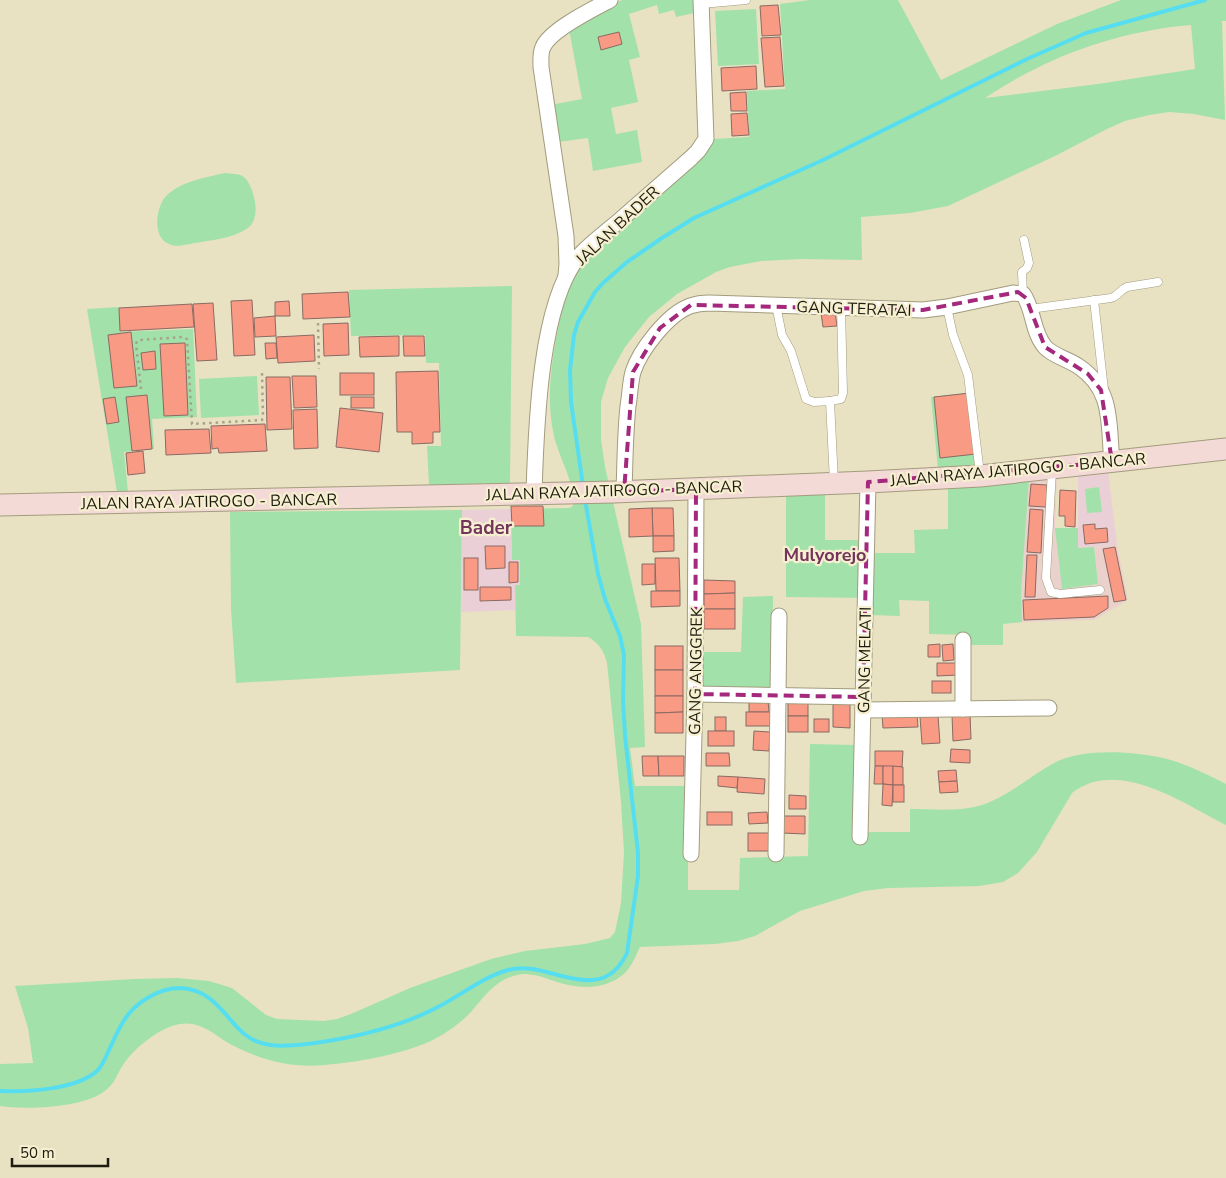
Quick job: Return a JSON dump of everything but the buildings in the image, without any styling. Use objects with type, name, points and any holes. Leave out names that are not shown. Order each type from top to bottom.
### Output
[{"type":"main road","name":"JALAN RAYA JATIROGO - BANCAR","points":[[0,505],[619,492],[834,484],[980,476],[1226,449]]},
{"type":"street","points":[[565,277],[567,264],[566,236],[541,66],[542,51],[546,42],[562,28],[610,0]]},
{"type":"street","name":"JALAN BADER","points":[[540,493],[538,412],[544,363],[555,310],[565,277],[586,250],[691,158],[703,145],[707,133],[701,2]]},
{"type":"street","name":"GANG TERATAI","points":[[619,492],[633,372],[648,344],[660,328],[676,314],[691,305],[709,303],[923,310],[947,308],[1013,293],[1023,294]]},
{"type":"street","points":[[1023,294],[1045,347],[1088,374],[1101,390],[1105,398],[1112,462]]},
{"type":"street","name":"GANG MELATI","points":[[860,837],[868,482]]},
{"type":"street","name":"GANG ANGGREK","points":[[691,854],[695,694],[696,489]]},
{"type":"street","points":[[776,854],[779,616]]},
{"type":"street","points":[[963,640],[963,709]]},
{"type":"street","points":[[695,694],[778,696],[863,704],[963,709],[1049,708]]},
{"type":"lane","points":[[701,2],[746,0]]},
{"type":"lane","points":[[1023,294],[1022,272],[1029,263],[1024,240]]},
{"type":"lane","points":[[1030,309],[1115,297],[1122,289],[1127,287],[1158,282]]},
{"type":"lane","points":[[1094,300],[1105,398]]},
{"type":"lane","points":[[776,305],[782,335],[791,351],[806,399],[814,402],[830,402],[841,399],[843,393],[841,307]]},
{"type":"lane","points":[[947,308],[968,375],[980,476]]},
{"type":"lane","points":[[830,402],[834,484]]},
{"type":"lane","points":[[1052,468],[1046,578],[1048,588],[1051,592],[1060,594],[1100,590]]},
{"type":"path","points":[[318,323],[319,369]]},
{"type":"path","points":[[141,390],[136,344],[140,340],[183,337],[188,339],[192,424],[262,420],[262,372]]},
{"type":"highlighted area","points":[[1018,292],[1026,298],[1045,347],[1088,374],[1101,390],[1112,462],[868,482],[863,697],[695,694],[696,489],[624,492],[633,372],[660,328],[691,305],[923,310]]},
{"type":"shaded area","points":[[1108,470],[1117,545],[1078,548],[1078,474]]},
{"type":"shaded area","points":[[1057,476],[1055,526],[1062,589],[1098,584],[1094,547],[1117,545],[1128,600],[1094,620],[1022,622],[1021,593],[1029,479]]},
{"type":"shaded area","points":[[511,509],[512,560],[520,560],[520,585],[515,585],[515,610],[461,612],[462,510]]},
{"type":"green space","points":[[622,0],[693,0],[694,13],[676,17],[674,10],[659,14],[657,5],[629,14],[640,57],[629,60],[638,102],[611,108],[616,134],[637,130],[642,162],[593,171],[588,138],[558,142],[550,105],[582,99],[569,29]]},
{"type":"green space","points":[[810,0],[898,0],[941,80],[1057,24],[1121,0],[1226,0],[1226,21],[1222,21],[1225,120],[1194,114],[1169,112],[1125,121],[948,206],[910,213],[861,217],[862,260],[801,259],[761,261],[730,267],[716,272],[677,294],[649,317],[625,347],[608,378],[601,402],[601,439],[605,467],[641,624],[645,747],[630,748],[635,786],[688,786],[688,890],[739,890],[740,858],[808,856],[810,744],[856,745],[855,832],[910,832],[910,809],[956,809],[982,805],[1010,791],[1045,768],[1065,758],[1107,752],[1137,754],[1171,760],[1226,784],[1226,825],[1150,787],[1109,780],[1090,783],[1072,793],[1037,852],[1018,873],[1003,882],[979,886],[888,888],[864,891],[800,911],[755,936],[738,941],[715,944],[640,947],[632,964],[625,973],[617,979],[600,986],[572,986],[536,975],[526,974],[509,977],[496,985],[463,1020],[436,1038],[422,1045],[389,1055],[355,1061],[313,1066],[278,1062],[245,1051],[195,1024],[180,1024],[164,1029],[133,1052],[112,1084],[97,1096],[84,1101],[55,1106],[25,1108],[0,1106],[0,1064],[33,1063],[28,1028],[15,986],[134,979],[177,978],[209,981],[232,988],[266,1015],[277,1019],[324,1021],[351,1014],[410,988],[491,959],[525,951],[585,944],[610,938],[615,932],[621,903],[624,853],[621,802],[607,663],[600,648],[588,637],[516,636],[515,585],[520,585],[520,560],[512,560],[511,509],[569,508],[573,506],[571,487],[554,436],[550,409],[553,356],[564,301],[572,280],[594,250],[710,148],[714,139],[749,137],[747,91],[785,89],[780,4]],"holes":[[[1191,25],[1195,69],[1098,84],[985,98],[1053,60],[1131,34],[1171,27]]]},
{"type":"green space","points":[[756,9],[759,64],[718,66],[715,11]]},
{"type":"green space","points":[[225,173],[244,177],[251,187],[256,208],[250,226],[231,236],[186,245],[172,245],[163,240],[157,220],[158,212],[168,194],[188,183]]},
{"type":"green space","points":[[512,286],[510,483],[429,485],[427,446],[441,446],[439,363],[426,363],[425,335],[351,336],[349,290]]},
{"type":"green space","points":[[119,307],[120,332],[193,329],[197,417],[152,419],[154,449],[124,452],[128,492],[117,492],[87,309]]},
{"type":"green space","points":[[257,376],[259,415],[201,418],[199,379]]},
{"type":"green space","points":[[974,392],[982,466],[938,469],[931,397]]},
{"type":"green space","points":[[1029,479],[1021,593],[1022,622],[1003,624],[1003,645],[969,645],[970,635],[929,634],[929,601],[899,600],[900,616],[870,615],[870,598],[786,597],[786,492],[825,491],[825,540],[862,540],[862,553],[915,553],[914,530],[948,529],[948,485]]},
{"type":"green space","points":[[1099,487],[1102,512],[1087,513],[1085,489]]},
{"type":"green space","points":[[462,510],[460,670],[236,683],[231,609],[230,512]]},
{"type":"green space","points":[[1055,528],[1078,528],[1078,548],[1094,547],[1098,584],[1062,589]]},
{"type":"green space","points":[[773,596],[772,690],[699,690],[699,652],[741,652],[743,597]]},
{"type":"waterway","points":[[583,486],[571,402],[570,370],[574,335],[578,322],[595,292],[627,262],[694,218],[823,160],[1027,59],[1086,33],[1205,0]]},
{"type":"waterway","points":[[0,1091],[24,1091],[65,1086],[89,1077],[98,1070],[106,1058],[120,1027],[134,1008],[149,997],[168,989],[181,988],[196,991],[208,997],[236,1026],[256,1041],[270,1045],[287,1046],[347,1038],[393,1026],[424,1014],[481,982],[508,970],[523,968],[588,980],[602,978],[616,970],[627,953],[638,876],[638,853],[625,736],[623,701],[624,655],[620,636],[605,599],[598,574],[585,500]]},
{"type":"district","name":"Bader","points":[[486,527]]},
{"type":"district","name":"Mulyorejo","points":[[825,555]]}]
